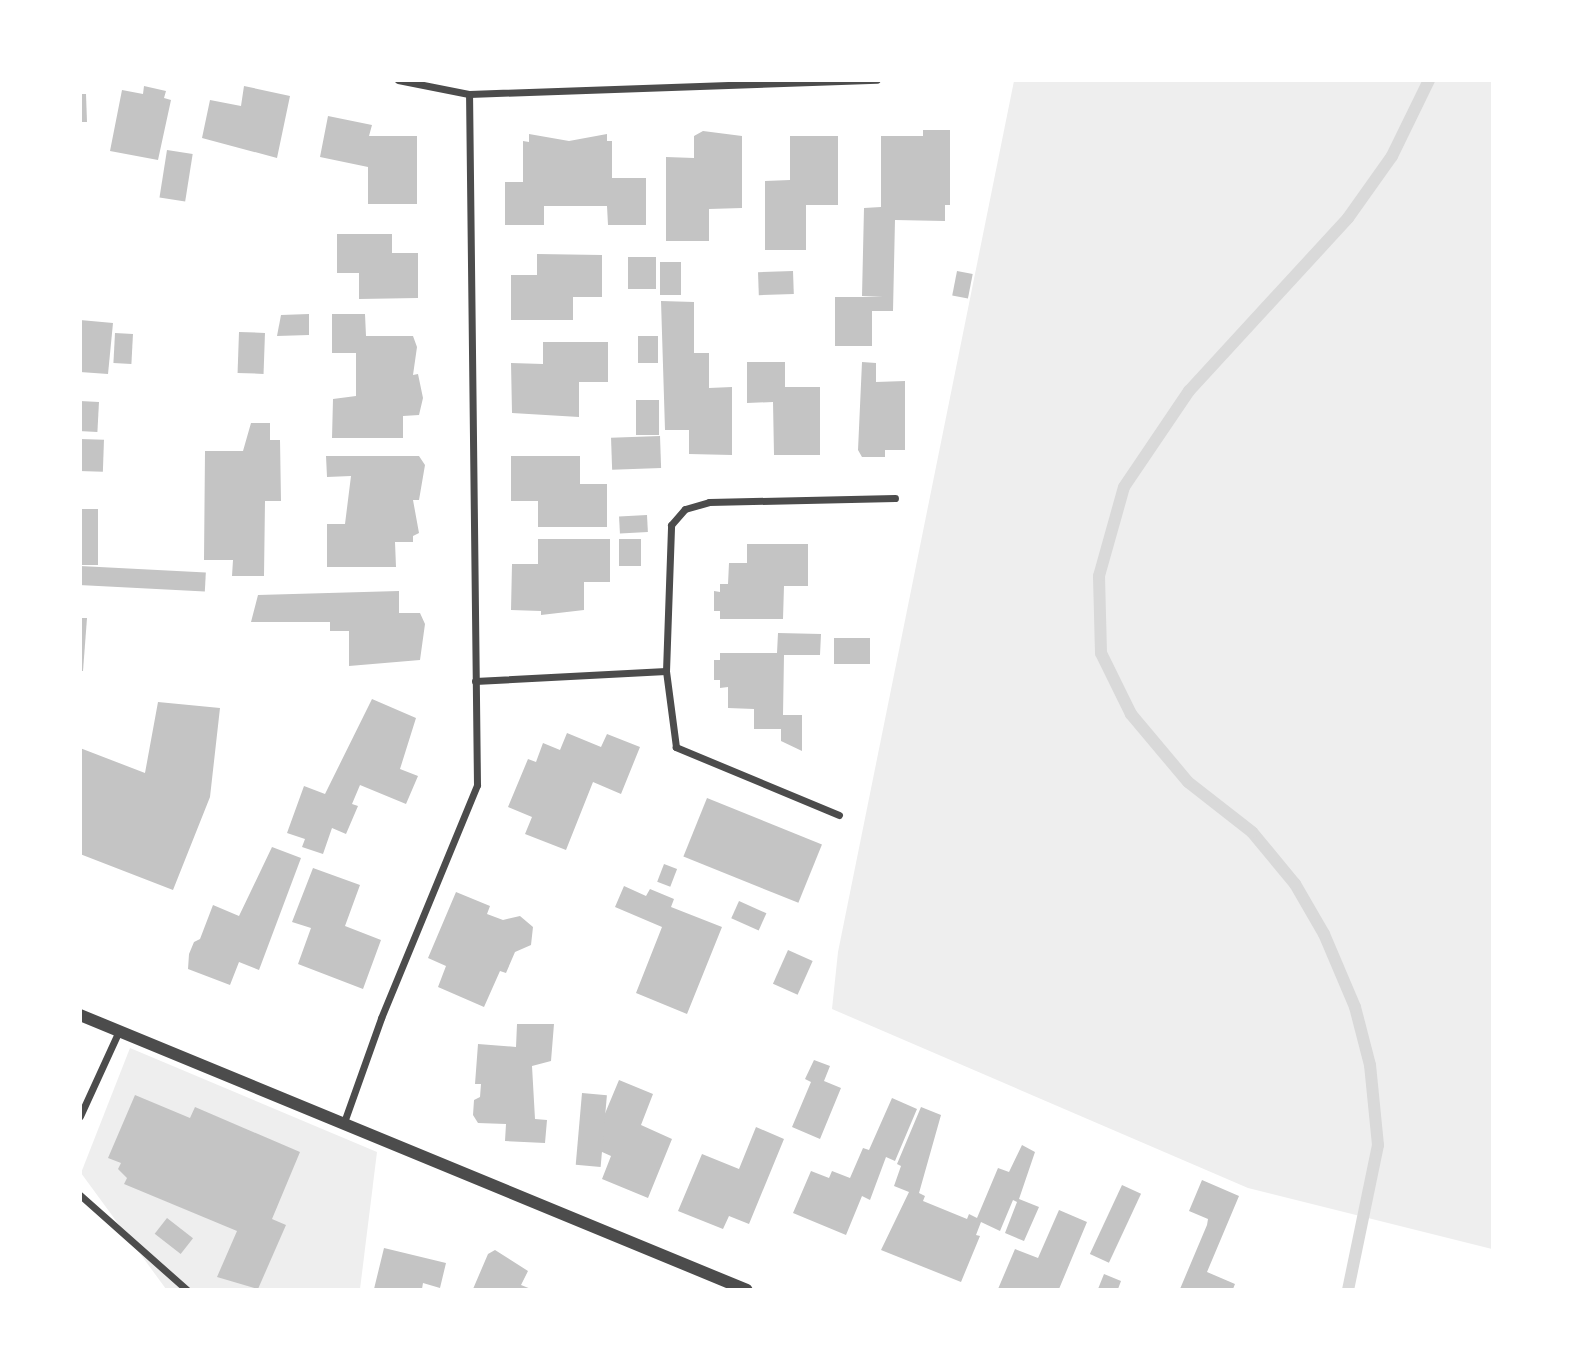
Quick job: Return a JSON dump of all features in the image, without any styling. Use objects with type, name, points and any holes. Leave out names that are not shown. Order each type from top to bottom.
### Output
[{"type":"street","points":[[398,80],[469,94],[877,80]]},
{"type":"street","points":[[343,1126],[381,1018],[477,785],[469,94]]},
{"type":"street","points":[[839,815],[676,747],[666,671],[671,525],[685,509],[709,502],[895,498]]},
{"type":"street","points":[[475,681],[666,671]]},
{"type":"street","points":[[80,1015],[343,1126],[747,1290]]},
{"type":"street","points":[[80,1116],[119,1030]]},
{"type":"street","points":[[80,1195],[187,1290]]},
{"type":"shaded area","points":[[1014,81],[1492,81],[1492,1249],[1248,1188],[832,1009],[838,952]]},
{"type":"shaded area","points":[[130,1048],[377,1152],[360,1289],[166,1289],[81,1173]]},
{"type":"building","points":[[144,86],[166,91],[164,98],[171,100],[158,160],[110,151],[122,90],[143,94]]},
{"type":"building","points":[[244,86],[290,96],[277,158],[202,138],[210,100],[241,106]]},
{"type":"building","points":[[80,94],[86,94],[87,122],[80,122]]},
{"type":"building","points":[[328,116],[372,125],[369,136],[417,136],[417,204],[368,204],[368,167],[320,157]]},
{"type":"building","points":[[923,130],[950,130],[950,205],[945,205],[945,221],[895,220],[893,311],[872,311],[872,346],[835,346],[835,297],[883,297],[862,296],[864,208],[881,207],[881,136],[923,136]]},
{"type":"building","points":[[703,131],[742,136],[742,208],[709,209],[709,241],[666,241],[666,157],[694,158],[694,136]]},
{"type":"building","points":[[529,134],[569,141],[607,134],[607,141],[612,141],[612,178],[646,178],[646,225],[608,225],[607,206],[544,206],[544,225],[505,225],[505,182],[523,182],[523,141],[529,142]]},
{"type":"building","points":[[790,136],[838,136],[838,205],[806,205],[806,250],[765,250],[765,181],[790,180]]},
{"type":"building","points":[[167,150],[193,154],[185,201],[159,197]]},
{"type":"building","points":[[337,234],[392,234],[392,253],[418,253],[418,298],[359,299],[359,273],[337,273]]},
{"type":"building","points":[[537,254],[602,255],[602,297],[573,297],[573,320],[511,320],[511,275],[537,275]]},
{"type":"building","points":[[628,257],[656,257],[656,289],[628,289]]},
{"type":"building","points":[[660,262],[681,262],[681,295],[660,295]]},
{"type":"building","points":[[793,271],[794,294],[759,295],[758,272]]},
{"type":"building","points":[[957,271],[973,274],[968,299],[952,296]]},
{"type":"building","points":[[661,301],[694,302],[694,353],[709,353],[709,388],[732,387],[732,455],[689,454],[689,430],[665,430]]},
{"type":"building","points":[[309,314],[309,335],[277,336],[281,315]]},
{"type":"building","points":[[332,314],[365,314],[366,336],[413,336],[417,347],[413,375],[418,374],[423,398],[419,415],[403,416],[403,438],[332,438],[333,399],[356,396],[356,353],[332,353]]},
{"type":"building","points":[[80,320],[113,323],[108,374],[80,372]]},
{"type":"building","points":[[239,332],[265,333],[264,374],[238,373]]},
{"type":"building","points":[[115,333],[133,334],[131,364],[113,363]]},
{"type":"building","points":[[638,336],[658,336],[658,363],[638,363]]},
{"type":"building","points":[[543,342],[608,342],[608,382],[579,382],[579,417],[512,413],[511,363],[543,364]]},
{"type":"building","points":[[747,362],[785,362],[785,387],[820,387],[820,455],[774,455],[773,402],[747,403]]},
{"type":"building","points":[[862,362],[876,363],[876,382],[905,381],[905,450],[885,450],[885,457],[862,457],[858,450]]},
{"type":"building","points":[[636,400],[659,400],[659,435],[636,435]]},
{"type":"building","points":[[80,401],[99,402],[97,432],[80,431]]},
{"type":"building","points":[[251,423],[270,423],[270,440],[280,440],[281,501],[265,501],[264,576],[232,576],[233,560],[204,560],[205,451],[243,451]]},
{"type":"building","points":[[660,436],[661,468],[612,470],[611,438]]},
{"type":"building","points":[[80,439],[104,440],[103,472],[80,471]]},
{"type":"building","points":[[326,456],[419,456],[425,465],[419,500],[413,500],[419,533],[413,536],[413,542],[395,542],[396,567],[327,567],[327,524],[345,524],[351,476],[327,477]]},
{"type":"building","points":[[511,456],[580,456],[580,484],[607,484],[607,527],[538,527],[538,501],[511,501]]},
{"type":"building","points":[[80,509],[98,509],[98,565],[80,565]]},
{"type":"building","points":[[647,515],[648,532],[620,533],[619,516]]},
{"type":"building","points":[[538,539],[610,539],[610,582],[584,582],[584,610],[541,615],[541,611],[511,610],[512,564],[538,564]]},
{"type":"building","points":[[619,539],[641,539],[641,566],[619,566]]},
{"type":"building","points":[[747,544],[808,544],[808,586],[784,586],[783,619],[720,619],[720,611],[714,611],[714,591],[720,592],[720,584],[728,584],[729,563],[747,563]]},
{"type":"building","points":[[80,566],[206,573],[205,592],[80,585]]},
{"type":"building","points":[[399,591],[399,613],[420,613],[425,624],[420,660],[349,666],[349,631],[330,631],[330,622],[251,622],[258,595]]},
{"type":"building","points":[[80,618],[87,618],[83,671],[80,671]]},
{"type":"building","points":[[778,633],[821,634],[820,655],[784,655],[783,715],[802,715],[802,751],[781,741],[781,729],[754,729],[754,709],[728,708],[728,687],[720,688],[720,680],[714,680],[714,660],[720,660],[720,653],[777,653]]},
{"type":"building","points":[[834,638],[870,638],[870,664],[834,664]]},
{"type":"building","points":[[372,699],[416,718],[400,769],[418,776],[406,804],[360,785],[352,804],[358,806],[346,834],[332,828],[323,854],[302,847],[305,839],[287,833],[304,786],[325,794]]},
{"type":"building","points":[[158,702],[220,708],[210,797],[173,890],[80,854],[80,748],[145,773]]},
{"type":"building","points":[[567,733],[601,747],[607,734],[640,747],[621,794],[593,782],[566,850],[525,834],[532,817],[508,807],[528,759],[536,762],[543,743],[560,750]]},
{"type":"building","points":[[707,798],[822,844],[798,903],[683,856]]},
{"type":"building","points":[[272,847],[301,858],[259,970],[239,962],[230,985],[188,969],[189,954],[194,942],[200,939],[213,905],[239,916]]},
{"type":"building","points":[[664,864],[677,869],[670,887],[657,882]]},
{"type":"building","points":[[313,868],[360,885],[345,926],[381,940],[363,989],[298,964],[311,928],[292,922]]},
{"type":"building","points":[[624,886],[646,896],[650,889],[674,899],[671,907],[722,927],[687,1014],[636,993],[662,927],[615,907]]},
{"type":"building","points":[[456,892],[490,906],[487,914],[503,920],[520,916],[533,927],[531,945],[515,952],[506,973],[500,971],[484,1007],[438,987],[446,966],[428,958]]},
{"type":"building","points":[[739,901],[766,913],[759,931],[731,918]]},
{"type":"building","points":[[788,950],[813,961],[798,995],[773,984]]},
{"type":"building","points":[[517,1024],[554,1024],[551,1061],[532,1066],[535,1119],[547,1120],[545,1143],[505,1141],[506,1124],[478,1123],[473,1115],[474,1100],[480,1097],[481,1084],[475,1084],[478,1044],[516,1047]]},
{"type":"building","points":[[814,1060],[830,1066],[824,1081],[841,1088],[820,1139],[792,1127],[811,1082],[805,1079]]},
{"type":"building","points":[[619,1080],[653,1094],[641,1125],[672,1139],[648,1198],[602,1179],[611,1156],[591,1147]]},
{"type":"building","points":[[582,1093],[607,1095],[601,1167],[576,1165]]},
{"type":"building","points":[[135,1095],[190,1118],[195,1107],[300,1152],[272,1219],[286,1225],[258,1289],[217,1277],[237,1231],[124,1184],[127,1178],[118,1169],[121,1163],[108,1158]]},
{"type":"building","points":[[892,1098],[917,1109],[895,1161],[886,1157],[870,1200],[862,1196],[846,1235],[793,1213],[811,1171],[829,1178],[832,1171],[850,1178],[863,1148],[869,1150]]},
{"type":"building","points":[[921,1107],[941,1115],[919,1193],[925,1196],[923,1201],[967,1219],[969,1214],[977,1218],[998,1168],[1009,1172],[1022,1145],[1035,1152],[1019,1199],[1039,1207],[1024,1241],[1005,1233],[1017,1202],[1013,1200],[1000,1231],[981,1222],[976,1235],[980,1236],[961,1282],[881,1250],[909,1192],[894,1186],[901,1166],[897,1164]]},
{"type":"building","points":[[756,1127],[784,1139],[749,1224],[729,1216],[723,1229],[678,1211],[702,1154],[739,1169]]},
{"type":"building","points":[[1202,1180],[1239,1196],[1207,1272],[1235,1284],[1233,1289],[1180,1289],[1207,1225],[1208,1219],[1189,1211]]},
{"type":"building","points":[[1122,1185],[1141,1194],[1109,1263],[1090,1254]]},
{"type":"building","points":[[1059,1210],[1087,1222],[1059,1289],[998,1289],[1015,1249],[1038,1258]]},
{"type":"building","points":[[167,1218],[193,1238],[181,1254],[155,1234]]},
{"type":"building","points":[[384,1248],[446,1263],[440,1288],[423,1283],[422,1289],[374,1289]]},
{"type":"building","points":[[495,1250],[528,1271],[521,1285],[531,1289],[473,1289],[488,1254]]},
{"type":"building","points":[[1104,1274],[1121,1281],[1118,1289],[1098,1289]]},
{"type":"waterway","points":[[1348,1290],[1378,1145],[1370,1065],[1355,1007],[1324,934],[1295,884],[1252,832],[1188,782],[1131,714],[1101,653],[1099,576],[1124,487],[1189,391],[1348,218],[1392,156],[1429,80]]}]
